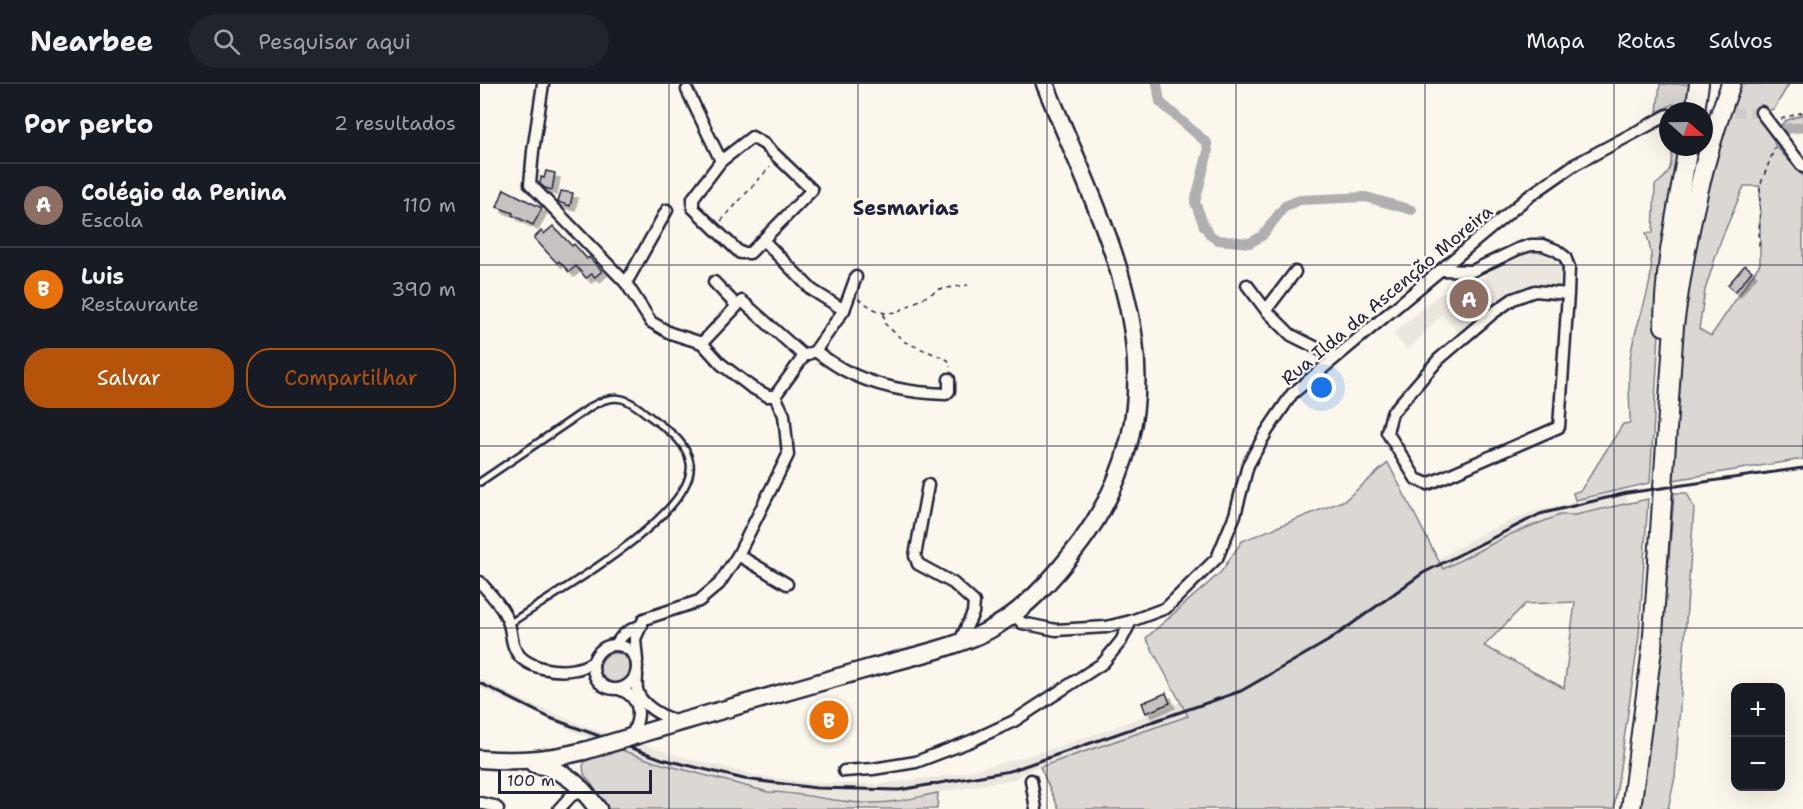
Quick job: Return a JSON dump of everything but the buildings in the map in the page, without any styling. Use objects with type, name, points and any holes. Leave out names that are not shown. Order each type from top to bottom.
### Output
[{"type":"main road","points":[[555,764],[584,751],[649,731],[959,643],[981,634],[1036,595],[1062,567],[1085,536],[1108,499],[1132,433],[1137,368],[1133,327],[1110,243],[1045,84]]},
{"type":"main road","points":[[1696,102],[1699,84]]},
{"type":"main road","points":[[1713,110],[1722,84]]},
{"type":"main road","points":[[1631,809],[1652,649],[1674,326],[1692,214],[1712,138],[1732,84]]},
{"type":"main road","points":[[1664,354],[1667,267],[1686,156]]},
{"type":"main road","points":[[1622,809],[1645,632],[1664,354],[1676,252],[1684,208],[1698,156]]},
{"type":"main road","points":[[580,783],[574,766],[578,756],[584,751]]},
{"type":"main road","points":[[480,759],[555,764],[565,761],[598,809]]},
{"type":"street","points":[[543,84],[532,151],[530,184],[626,283],[651,322],[670,333],[702,343],[721,364],[751,387],[768,396],[775,396]]},
{"type":"street","points":[[687,90],[721,161]]},
{"type":"street","points":[[1761,112],[1803,167]]},
{"type":"street","name":"Rua Ilda da Ascenção Moreira","points":[[1013,613],[1022,623],[1056,630],[1106,627],[1131,621],[1166,608],[1216,558],[1235,515],[1248,465],[1267,430],[1292,394],[1528,197],[1574,165],[1659,120]]},
{"type":"street","points":[[752,137],[779,157],[812,190],[750,253],[740,253],[693,208],[693,198],[721,161],[752,137]]},
{"type":"street","points":[[626,283],[667,210]]},
{"type":"street","points":[[763,240],[812,290],[844,310]]},
{"type":"street","points":[[1441,270],[1472,271],[1518,249],[1544,245],[1556,250],[1564,257],[1569,267],[1568,294],[1559,427],[1428,484],[1416,479],[1387,432],[1392,413],[1439,359],[1513,299],[1535,291],[1568,294]]},
{"type":"street","points":[[1266,310],[1295,272]]},
{"type":"street","points":[[775,396],[804,356],[815,351],[844,310],[856,277]]},
{"type":"street","points":[[714,282],[742,301],[804,356]]},
{"type":"street","points":[[1247,285],[1266,310],[1291,335],[1335,357]]},
{"type":"street","points":[[702,343],[742,301]]},
{"type":"street","points":[[815,351],[847,371],[890,387],[916,393],[946,394],[949,391],[949,379]]},
{"type":"street","points":[[631,737],[643,707],[637,690],[636,639],[644,619],[699,600],[719,584],[738,555],[788,455],[784,416],[775,396]]},
{"type":"street","points":[[928,485],[915,556],[918,564],[953,583],[974,602],[973,613],[959,643]]},
{"type":"street","points":[[738,555],[787,584]]},
{"type":"street","points":[[480,582],[496,602],[509,624],[515,648],[525,660],[543,667],[575,669],[614,690],[630,684],[637,674]]},
{"type":"street","points":[[844,771],[916,762],[971,741],[1014,721],[1103,663],[1121,640],[1131,621]]},
{"type":"street","points":[[616,645],[620,637],[642,625]]},
{"type":"street","points":[[603,686],[595,676],[593,662],[599,651],[616,645],[630,650],[637,661]]},
{"type":"street","points":[[575,669],[593,662]]},
{"type":"street","points":[[620,689],[636,699],[652,719],[649,731]]},
{"type":"street","points":[[643,707],[678,723]]},
{"type":"street","points":[[1031,780],[1036,809]]},
{"type":"street","points":[[559,809],[580,783]]},
{"type":"street","points":[[480,803],[498,809]]},
{"type":"lane","points":[[480,482],[592,406],[611,397],[635,404],[681,441],[687,451],[691,466],[681,493],[637,539],[509,624]]},
{"type":"path","points":[[1770,124],[1803,112]]},
{"type":"path","points":[[1759,246],[1760,186],[1775,145],[1782,141]]},
{"type":"path","points":[[714,228],[779,157]]},
{"type":"path","points":[[850,293],[884,313],[897,312],[940,289],[969,285]]},
{"type":"path","points":[[884,313],[885,324],[905,342],[948,360],[950,363],[949,379]]},
{"type":"shaded area","points":[[1660,84],[1694,84],[1691,102],[1659,102],[1657,112]]},
{"type":"shaded area","points":[[1740,84],[1789,84],[1774,109],[1761,112],[1760,120],[1770,130],[1775,145],[1803,176],[1803,459],[1673,480],[1683,322],[1693,256],[1707,186]],"holes":[[[1744,186],[1760,186],[1760,264],[1711,336],[1699,329],[1705,290],[1721,240]]]},
{"type":"shaded area","points":[[1803,114],[1803,123],[1781,125],[1785,121]]},
{"type":"shaded area","points":[[1672,156],[1680,156],[1664,250],[1650,483],[1575,500],[1573,493],[1581,490],[1623,424],[1630,423],[1630,360],[1650,279],[1650,249],[1646,233],[1653,233],[1655,185],[1670,169]]},
{"type":"shaded area","points":[[1535,250],[1549,254],[1560,265],[1564,272],[1564,280],[1559,288],[1533,285],[1522,287],[1461,336],[1442,315],[1408,350],[1393,334],[1438,295],[1479,281],[1503,262],[1526,251]]},
{"type":"shaded area","points":[[1388,463],[1443,569],[1511,534],[1560,515],[1575,515],[1648,499],[1639,636],[1614,809],[1059,809],[1040,767],[1188,716],[1146,638],[1221,572],[1242,541],[1345,500]],"holes":[[[1575,602],[1564,688],[1484,646],[1525,604]]]},
{"type":"shaded area","points":[[1625,489],[1629,503],[1575,515],[1560,515],[1511,534],[1450,565],[1315,656],[1188,716],[1029,770],[1015,779],[882,803],[787,792],[768,792],[655,762],[584,736],[480,688],[480,678],[518,698],[587,727],[686,758],[759,776],[812,783],[880,784],[953,775],[1025,757],[1102,732],[1226,685],[1484,532],[1532,512]]},
{"type":"shaded area","points":[[1674,493],[1687,493],[1694,508],[1675,777],[1668,809],[1640,809],[1660,651]]},
{"type":"shaded area","points":[[615,653],[626,657],[630,668],[626,679],[615,683],[604,679],[600,668],[604,657]]},
{"type":"shaded area","points":[[613,747],[655,762],[768,792],[869,803],[938,793],[937,809],[608,809],[584,774],[583,766],[586,759]]},
{"type":"waterway","points":[[1157,84],[1160,102],[1207,143],[1208,152],[1195,202],[1204,226],[1211,236],[1218,240],[1250,243],[1262,236],[1285,206],[1300,200],[1366,197],[1412,210]]},
{"type":"waterway","points":[[1785,129],[1803,127]]},
{"type":"tunnel","points":[[1713,112],[1761,112]]},
{"type":"railway","points":[[480,683],[550,718],[662,759],[744,779],[816,788],[899,790],[1010,771],[1241,691],[1328,641],[1423,573],[1540,514],[1627,493],[1803,468]]},
{"type":"place","name":"Colégio da Penina","points":[[1469,299]]},
{"type":"place","name":"Luis","points":[[829,720]]},
{"type":"district","name":"Sesmarias","points":[[906,208]]}]
